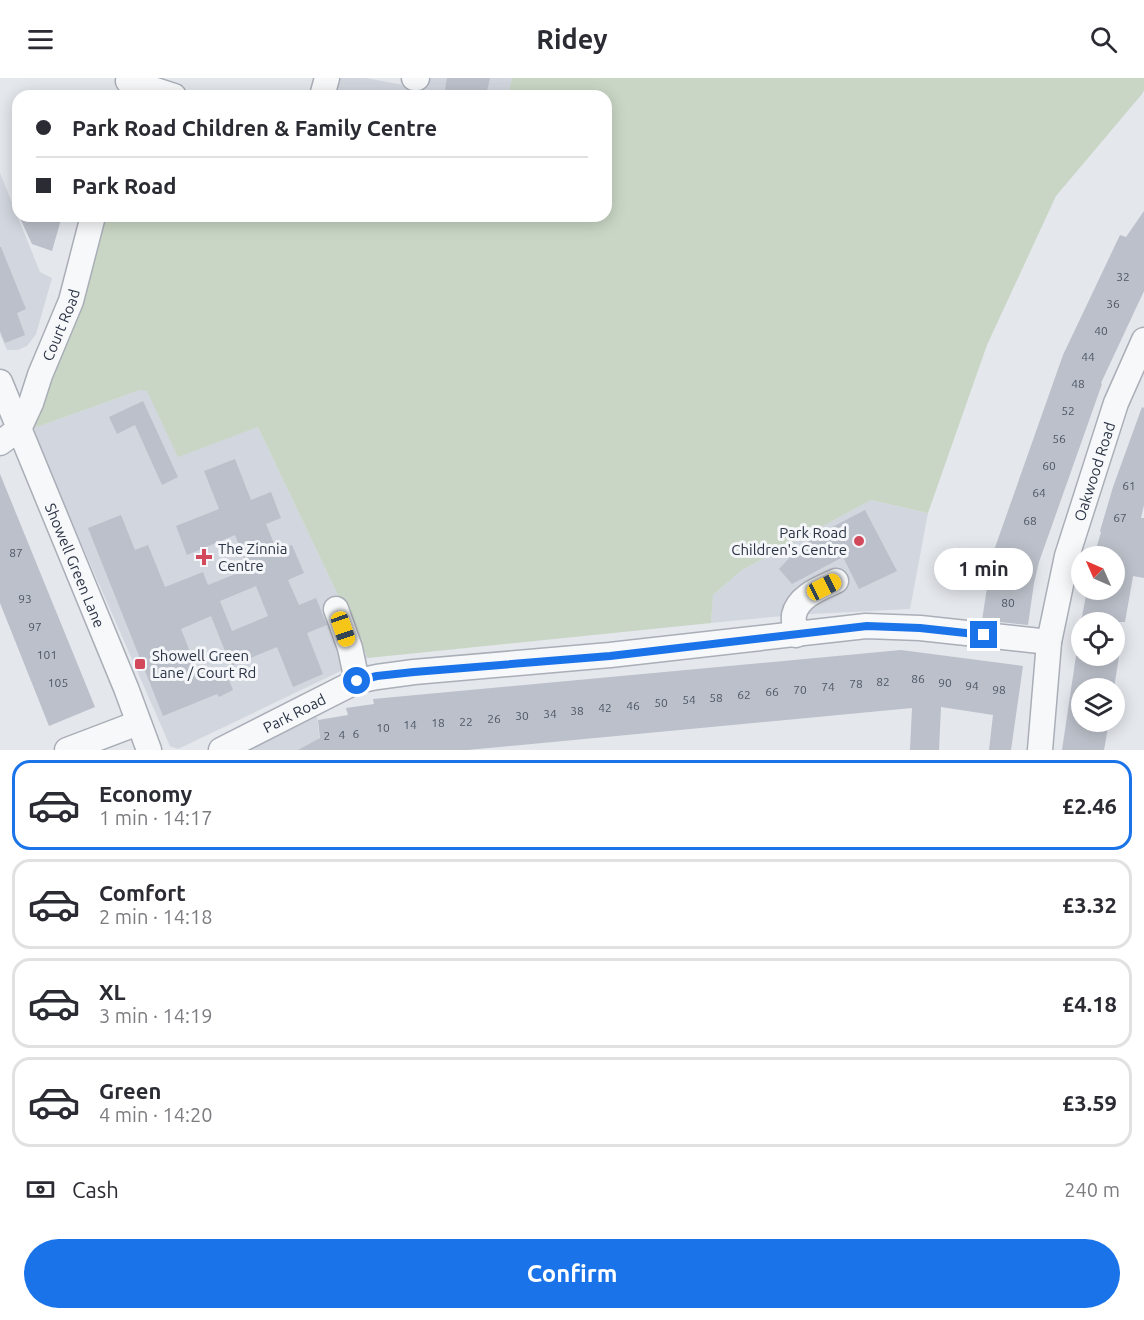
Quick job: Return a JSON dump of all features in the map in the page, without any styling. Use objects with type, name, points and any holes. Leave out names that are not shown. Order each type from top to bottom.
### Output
[{"type":"street","points":[[127,85],[148,90]]},
{"type":"street","name":"Court Road","points":[[9,436],[31,403],[40,375],[71,301],[91,222]]},
{"type":"street","name":"Oakwood Road","points":[[1041,750],[1049,642],[1067,556],[1116,403],[1144,340]]},
{"type":"street","points":[[0,380],[21,381],[40,375]]},
{"type":"street","name":"Showell Green Lane","points":[[0,380],[9,436],[126,688],[149,750]]},
{"type":"street","points":[[796,635],[794,615],[800,603],[812,593],[836,581]]},
{"type":"street","points":[[336,609],[350,648],[357,681]]},
{"type":"street","name":"Park Road","points":[[221,750],[357,681],[377,676],[610,656],[867,626],[894,626],[1049,642]]},
{"type":"street","points":[[67,750],[138,723]]},
{"type":"shaded area","points":[[335,78],[366,78],[424,89],[427,78],[512,78],[509,90],[332,90]]},
{"type":"shaded area","points":[[0,173],[12,203],[12,222],[20,222],[40,272],[52,278],[36,334],[27,346],[18,350],[7,350],[0,334]]},
{"type":"shaded area","name":"The Zinnia Centre","points":[[140,390],[147,390],[178,456],[258,427],[368,658],[178,749],[170,746],[39,447],[34,428]]},
{"type":"shaded area","name":"Park Road Children's Centre","points":[[871,500],[928,513],[910,609],[792,615],[711,623],[713,595],[742,570]]},
{"type":"shaded area","points":[[317,716],[321,750],[249,750]]},
{"type":"green space","points":[[512,78],[1144,78],[1142,94],[1056,196],[987,345],[928,513],[871,500],[742,570],[713,595],[711,623],[368,658],[258,427],[178,457],[147,391],[140,390],[34,428],[37,413],[101,222],[612,222],[612,90],[509,90]]},
{"type":"building","points":[[447,78],[490,78],[487,90],[445,90]]},
{"type":"building","points":[[1144,211],[1144,291],[1101,383],[1039,562],[1028,625],[982,620],[992,556],[1063,355],[1120,235],[1126,237]]},
{"type":"building","points":[[22,222],[60,222],[52,251],[32,244]]},
{"type":"building","points":[[0,247],[26,309],[17,313],[25,335],[5,343],[0,331]]},
{"type":"building","points":[[143,401],[178,477],[162,485],[135,425],[117,434],[109,417]]},
{"type":"building","points":[[1142,407],[1144,408],[1144,505],[1141,518],[1144,518],[1144,578],[1133,576],[1125,622],[1125,612],[1083,612],[1085,600],[1125,600],[1125,546],[1097,546],[1113,487]]},
{"type":"building","points":[[235,459],[251,500],[271,492],[281,518],[266,524],[277,551],[292,545],[304,573],[288,580],[299,605],[316,598],[327,625],[307,633],[323,674],[293,687],[277,647],[231,666],[211,616],[181,629],[201,680],[225,670],[233,690],[219,697],[217,694],[163,716],[88,528],[121,515],[135,550],[148,545],[165,587],[203,572],[208,585],[248,569],[235,535],[187,555],[176,526],[219,509],[204,471]],"holes":[[[256,586],[268,616],[232,631],[220,601]]]},
{"type":"building","points":[[0,474],[95,707],[49,726],[0,603]]},
{"type":"building","points":[[865,510],[897,571],[859,589],[843,557],[792,584],[779,569],[798,549],[817,535]]},
{"type":"building","points":[[901,650],[1023,666],[1011,750],[989,750],[993,715],[941,707],[939,750],[910,750],[912,708],[467,750],[298,750],[320,738],[318,720],[348,715],[346,708],[374,704],[373,699]]},
{"type":"building","points":[[1075,666],[1117,666],[1116,678],[1073,678]]},
{"type":"building","points":[[1071,690],[1071,732],[1107,732],[1104,750],[1062,750]]},
{"type":"place","name":"Park Road Children's Centre","points":[[859,541]]},
{"type":"place","name":"The Zinnia Centre","points":[[204,557]]},
{"type":"place","name":"Showell Green Lane / Court Rd","points":[[140,664]]},
{"type":"route","points":[[357,681],[377,676],[414,672],[610,656],[867,626],[894,626],[984,635]]}]
